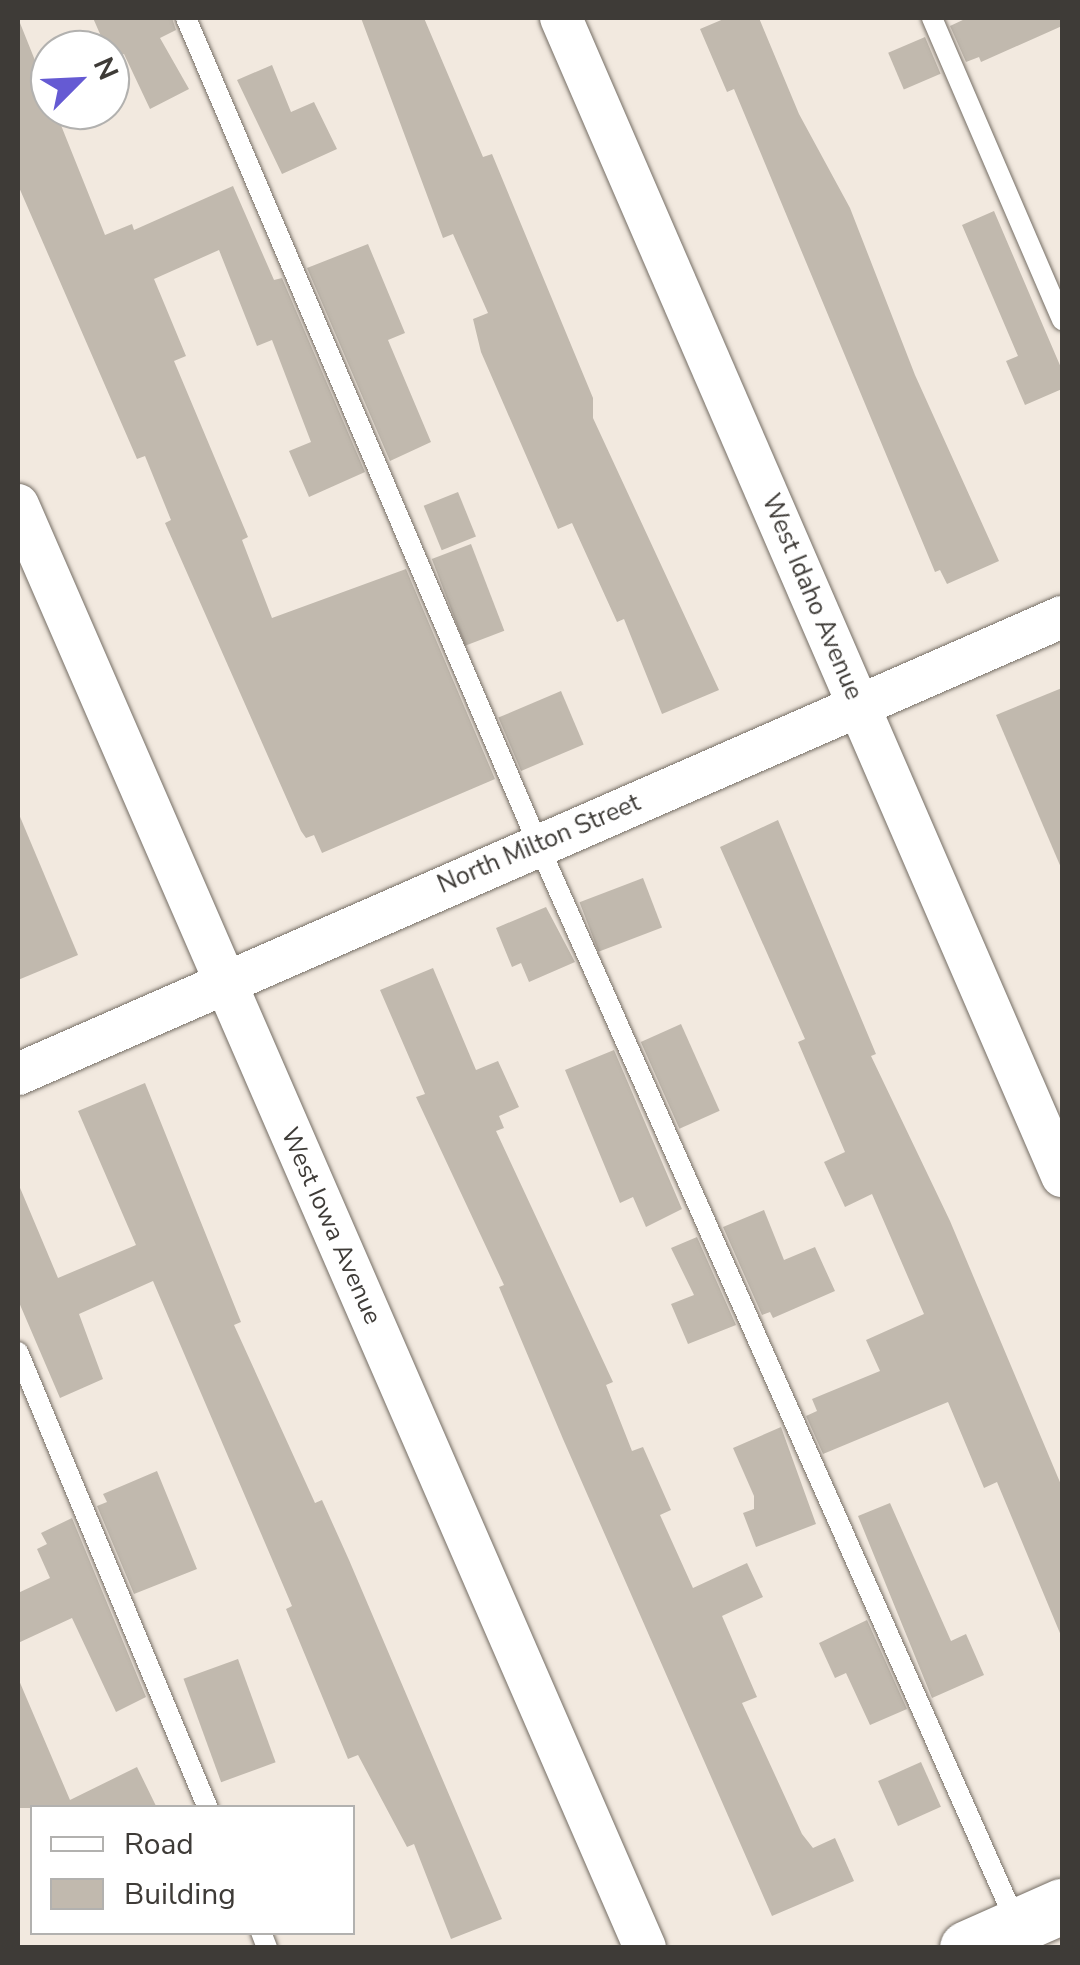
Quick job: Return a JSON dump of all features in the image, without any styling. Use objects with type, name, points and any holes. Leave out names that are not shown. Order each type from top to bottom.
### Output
[{"type":"street","name":"West Idaho Avenue","points":[[561,18],[1062,1176]]},
{"type":"street","name":"West Iowa Avenue","points":[[18,505],[645,1948]]},
{"type":"street","name":"North Milton Street","points":[[18,1074],[224,979],[1062,617]]},
{"type":"street","points":[[967,1948],[1040,1916]]},
{"type":"lane","points":[[186,18],[538,844],[1040,1916]]},
{"type":"lane","points":[[932,18],[1062,320]]},
{"type":"lane","points":[[18,1352],[207,1805]]},
{"type":"building","points":[[18,18],[30,48],[30,130],[63,130],[105,235],[132,224],[134,230],[233,186],[274,280],[282,278],[365,472],[309,497],[289,451],[311,442],[272,340],[257,346],[219,250],[154,279],[186,356],[174,361],[248,537],[242,540],[272,618],[406,569],[495,779],[322,853],[314,835],[306,838],[165,523],[171,520],[145,456],[137,459],[18,185]]},
{"type":"building","points":[[93,18],[172,18],[176,30],[160,38],[189,89],[150,109],[130,67],[130,30],[98,30]]},
{"type":"building","points":[[361,18],[424,18],[483,157],[492,154],[593,398],[593,418],[719,690],[662,714],[624,619],[617,622],[572,523],[558,529],[481,352],[473,319],[488,313],[453,234],[443,238]]},
{"type":"building","points":[[726,18],[759,18],[799,114],[850,208],[915,375],[999,561],[947,584],[940,570],[935,572],[734,89],[727,92],[700,29]]},
{"type":"building","points":[[967,18],[1062,18],[1062,26],[981,62],[979,57],[966,62],[950,26]]},
{"type":"building","points":[[925,37],[941,74],[904,89],[888,53]]},
{"type":"building","points":[[272,65],[291,112],[314,102],[337,149],[282,174],[237,80]]},
{"type":"building","points":[[994,211],[1062,370],[1062,389],[1025,405],[1006,361],[1018,356],[962,225]]},
{"type":"building","points":[[368,244],[405,333],[388,340],[431,442],[390,461],[307,268]]},
{"type":"building","points":[[458,492],[476,537],[442,550],[424,506]]},
{"type":"building","points":[[471,544],[504,631],[465,646],[432,559]]},
{"type":"building","points":[[1062,688],[1062,870],[996,715]]},
{"type":"building","points":[[561,691],[584,744],[521,771],[498,718]]},
{"type":"building","points":[[18,812],[78,955],[18,980]]},
{"type":"building","points":[[778,820],[876,1054],[871,1056],[950,1221],[1062,1487],[1062,1638],[997,1482],[984,1488],[948,1402],[823,1454],[806,1416],[817,1411],[812,1399],[880,1371],[866,1340],[924,1314],[872,1194],[845,1207],[824,1162],[845,1152],[798,1042],[805,1039],[720,847]]},
{"type":"building","points":[[643,878],[662,927],[599,952],[580,902]]},
{"type":"building","points":[[546,907],[575,962],[529,982],[521,963],[512,967],[496,928]]},
{"type":"building","points":[[433,968],[476,1070],[498,1061],[519,1107],[499,1116],[504,1128],[496,1131],[613,1382],[606,1385],[632,1451],[643,1447],[671,1510],[660,1515],[693,1588],[747,1563],[763,1597],[722,1616],[757,1697],[742,1703],[802,1834],[813,1848],[835,1838],[854,1881],[772,1916],[563,1439],[499,1287],[504,1285],[416,1097],[425,1094],[380,990]]},
{"type":"building","points":[[681,1024],[720,1111],[679,1129],[641,1042]]},
{"type":"building","points":[[614,1050],[682,1209],[646,1227],[633,1197],[620,1203],[565,1070]]},
{"type":"building","points":[[145,1083],[241,1322],[234,1325],[315,1503],[322,1500],[502,1919],[451,1939],[414,1844],[407,1847],[358,1755],[348,1759],[286,1609],[292,1606],[153,1281],[79,1314],[103,1379],[60,1398],[18,1300],[18,1183],[58,1278],[136,1245],[78,1111]]},
{"type":"building","points":[[764,1210],[784,1260],[815,1247],[835,1291],[773,1318],[770,1312],[762,1315],[723,1227]]},
{"type":"building","points":[[697,1237],[736,1325],[688,1344],[671,1304],[694,1295],[671,1248]]},
{"type":"building","points":[[781,1427],[816,1524],[756,1547],[743,1513],[754,1509],[754,1496],[733,1448]]},
{"type":"building","points":[[157,1471],[197,1569],[134,1594],[97,1506],[107,1502],[103,1494]]},
{"type":"building","points":[[890,1503],[951,1641],[966,1634],[984,1675],[932,1698],[858,1516]]},
{"type":"building","points":[[72,1518],[146,1697],[116,1712],[72,1618],[18,1643],[18,1593],[50,1578],[37,1549],[47,1544],[41,1533]]},
{"type":"building","points":[[867,1620],[907,1709],[870,1725],[846,1673],[835,1678],[819,1643]]},
{"type":"building","points":[[238,1659],[276,1762],[221,1782],[183,1679]]},
{"type":"building","points":[[18,1678],[70,1800],[137,1767],[156,1805],[30,1805],[18,1808]]},
{"type":"building","points":[[921,1762],[941,1807],[898,1826],[878,1781]]}]
